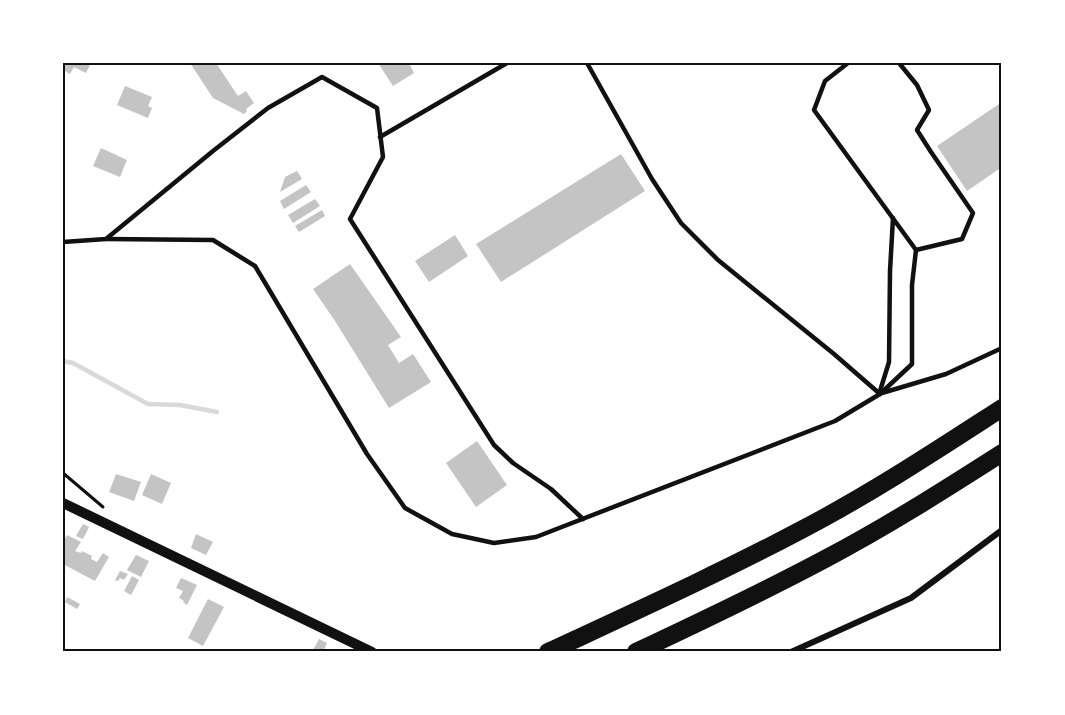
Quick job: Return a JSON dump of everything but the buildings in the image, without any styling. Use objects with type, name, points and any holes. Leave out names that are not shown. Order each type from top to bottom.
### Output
[{"type":"highway","points":[[548,652],[690,586],[805,528],[912,466],[1002,408]]},
{"type":"highway","points":[[636,652],[827,558],[928,500],[1002,453]]},
{"type":"street","points":[[63,503],[372,652]]},
{"type":"street","points":[[791,652],[911,598],[1002,530]]},
{"type":"lane","points":[[380,137],[507,63]]},
{"type":"lane","points":[[587,63],[652,179],[681,223],[718,260],[880,394]]},
{"type":"lane","points":[[63,242],[105,239],[213,240],[255,266],[367,454],[405,508],[452,534],[494,543],[536,537],[835,420],[880,394],[912,364],[912,285],[916,250],[814,110],[825,81],[848,63]]},
{"type":"lane","points":[[899,63],[917,85],[929,110],[917,130],[973,213],[962,239],[916,250]]},
{"type":"lane","points":[[105,239],[268,108],[322,77],[377,108],[383,157],[351,219],[494,445],[513,463],[551,489],[583,519]]},
{"type":"lane","points":[[880,394],[889,362],[893,218]]},
{"type":"lane","points":[[880,394],[946,374],[1002,348]]},
{"type":"path","points":[[63,473],[105,508]]},
{"type":"waterway","points":[[63,361],[73,363],[148,404],[180,405],[217,412]]}]
